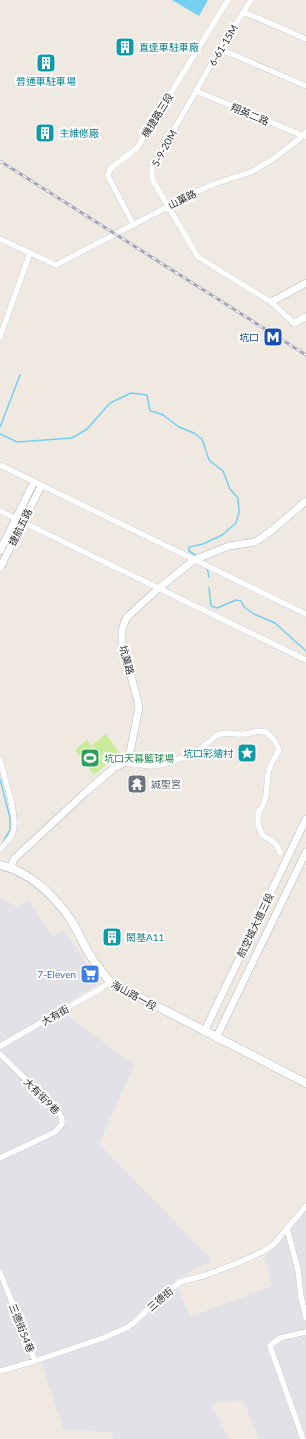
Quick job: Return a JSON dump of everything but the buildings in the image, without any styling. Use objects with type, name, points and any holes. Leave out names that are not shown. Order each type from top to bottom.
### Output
[{"type":"main road","name":"海山路一段","points":[[0,865],[11,867],[22,873],[39,884],[50,895],[71,920],[90,956],[110,982],[204,1032],[306,1083]]},
{"type":"street","name":"機捷路三段","points":[[133,224],[108,176],[110,169],[137,148],[228,0]]},
{"type":"street","name":"6-61-15M","points":[[196,91],[251,0]]},
{"type":"street","points":[[244,12],[306,39]]},
{"type":"street","points":[[220,49],[306,86]]},
{"type":"street","name":"翔英二路","points":[[196,91],[305,136]]},
{"type":"street","name":"5-9-20M","points":[[196,91],[152,168],[152,179],[198,257],[271,302],[294,323]]},
{"type":"street","name":"山菓路","points":[[30,253],[56,265],[133,224],[214,184],[251,172],[273,159],[305,136]]},
{"type":"street","points":[[0,337],[30,253],[1,241]]},
{"type":"street","points":[[271,302],[306,283]]},
{"type":"street","points":[[294,323],[306,317]]},
{"type":"street","points":[[0,465],[306,614]]},
{"type":"street","name":"捷航五路","points":[[0,551],[19,520],[38,484]]},
{"type":"street","name":"坑菓路","points":[[124,763],[130,752],[138,707],[136,694],[123,651],[122,629],[127,617],[159,588],[194,560],[229,546],[255,542],[271,531],[306,501]]},
{"type":"street","points":[[0,511],[306,660]]},
{"type":"street","name":"捷航五路","points":[[0,568],[19,520]]},
{"type":"street","points":[[11,867],[14,859],[115,767],[124,763],[140,766],[161,765],[194,754],[217,735],[225,733],[246,734],[258,731],[266,732],[279,748],[278,754],[270,767],[266,799],[258,812],[258,826],[263,836],[272,840],[278,846],[280,853]]},
{"type":"street","points":[[0,760],[14,817],[14,830],[0,849]]},
{"type":"street","name":"航空城大道三段","points":[[204,1032],[306,819]]},
{"type":"street","name":"航空城大道三段","points":[[216,1038],[306,852]]},
{"type":"street","name":"大有街","points":[[0,1046],[110,982]]},
{"type":"street","name":"大有街9巷","points":[[0,1054],[58,1111],[62,1118],[62,1124],[54,1132],[0,1158]]},
{"type":"street","name":"三德街","points":[[0,1371],[106,1337],[128,1327],[136,1322],[153,1304],[180,1282],[206,1275],[264,1251],[274,1244],[306,1206]]},
{"type":"street","points":[[287,1228],[298,1270],[301,1297],[306,1318]]},
{"type":"street","name":"三德街54巷","points":[[0,1272],[35,1361]]},
{"type":"street","points":[[303,1439],[270,1346],[280,1338],[306,1332]]},
{"type":"shaded area","points":[[0,898],[16,906],[29,901],[52,937],[64,930],[100,983],[58,1008],[134,1065],[99,1144],[212,1260],[175,1280],[190,1317],[272,1286],[265,1257],[306,1211],[306,1439],[259,1439],[243,1400],[211,1403],[229,1439],[114,1439],[110,1432],[64,1430],[39,1355],[0,1370]]},
{"type":"green space","points":[[106,734],[121,755],[107,765],[92,745]]},
{"type":"green space","name":"坑口天幕籃球場","points":[[87,740],[106,765],[94,775],[75,750]]},
{"type":"water","points":[[172,0],[208,0],[199,16]]},
{"type":"waterway","points":[[0,427],[20,375]]},
{"type":"waterway","points":[[0,434],[17,442],[72,438],[87,429],[110,403],[131,393],[147,395],[150,411],[163,415],[179,427],[194,433],[202,439],[209,460],[223,471],[230,489],[238,498],[239,512],[236,523],[222,535],[203,544],[189,547],[189,551],[197,556]]},
{"type":"waterway","points":[[207,568],[209,577]]},
{"type":"waterway","points":[[209,588],[211,606],[217,608],[236,600],[241,601],[244,607],[254,614],[275,623],[306,651]]},
{"type":"waterway","points":[[0,779],[10,818],[10,830],[3,842]]},
{"type":"railway","points":[[0,161],[306,355]]},
{"type":"place","name":"直達車駐車廠","points":[[125,47]]},
{"type":"place","name":"普通車駐車場","points":[[46,63]]},
{"type":"place","name":"主維修廠","points":[[45,133]]},
{"type":"place","name":"坑口","points":[[273,337]]},
{"type":"place","name":"坑口彩繪村","points":[[247,753]]},
{"type":"place","name":"坑口天幕籃球場","points":[[90,758]]},
{"type":"place","name":"誠聖宮","points":[[137,784]]},
{"type":"place","name":"閎基A11","points":[[112,937]]},
{"type":"place","name":"7-Eleven","points":[[90,974]]}]
